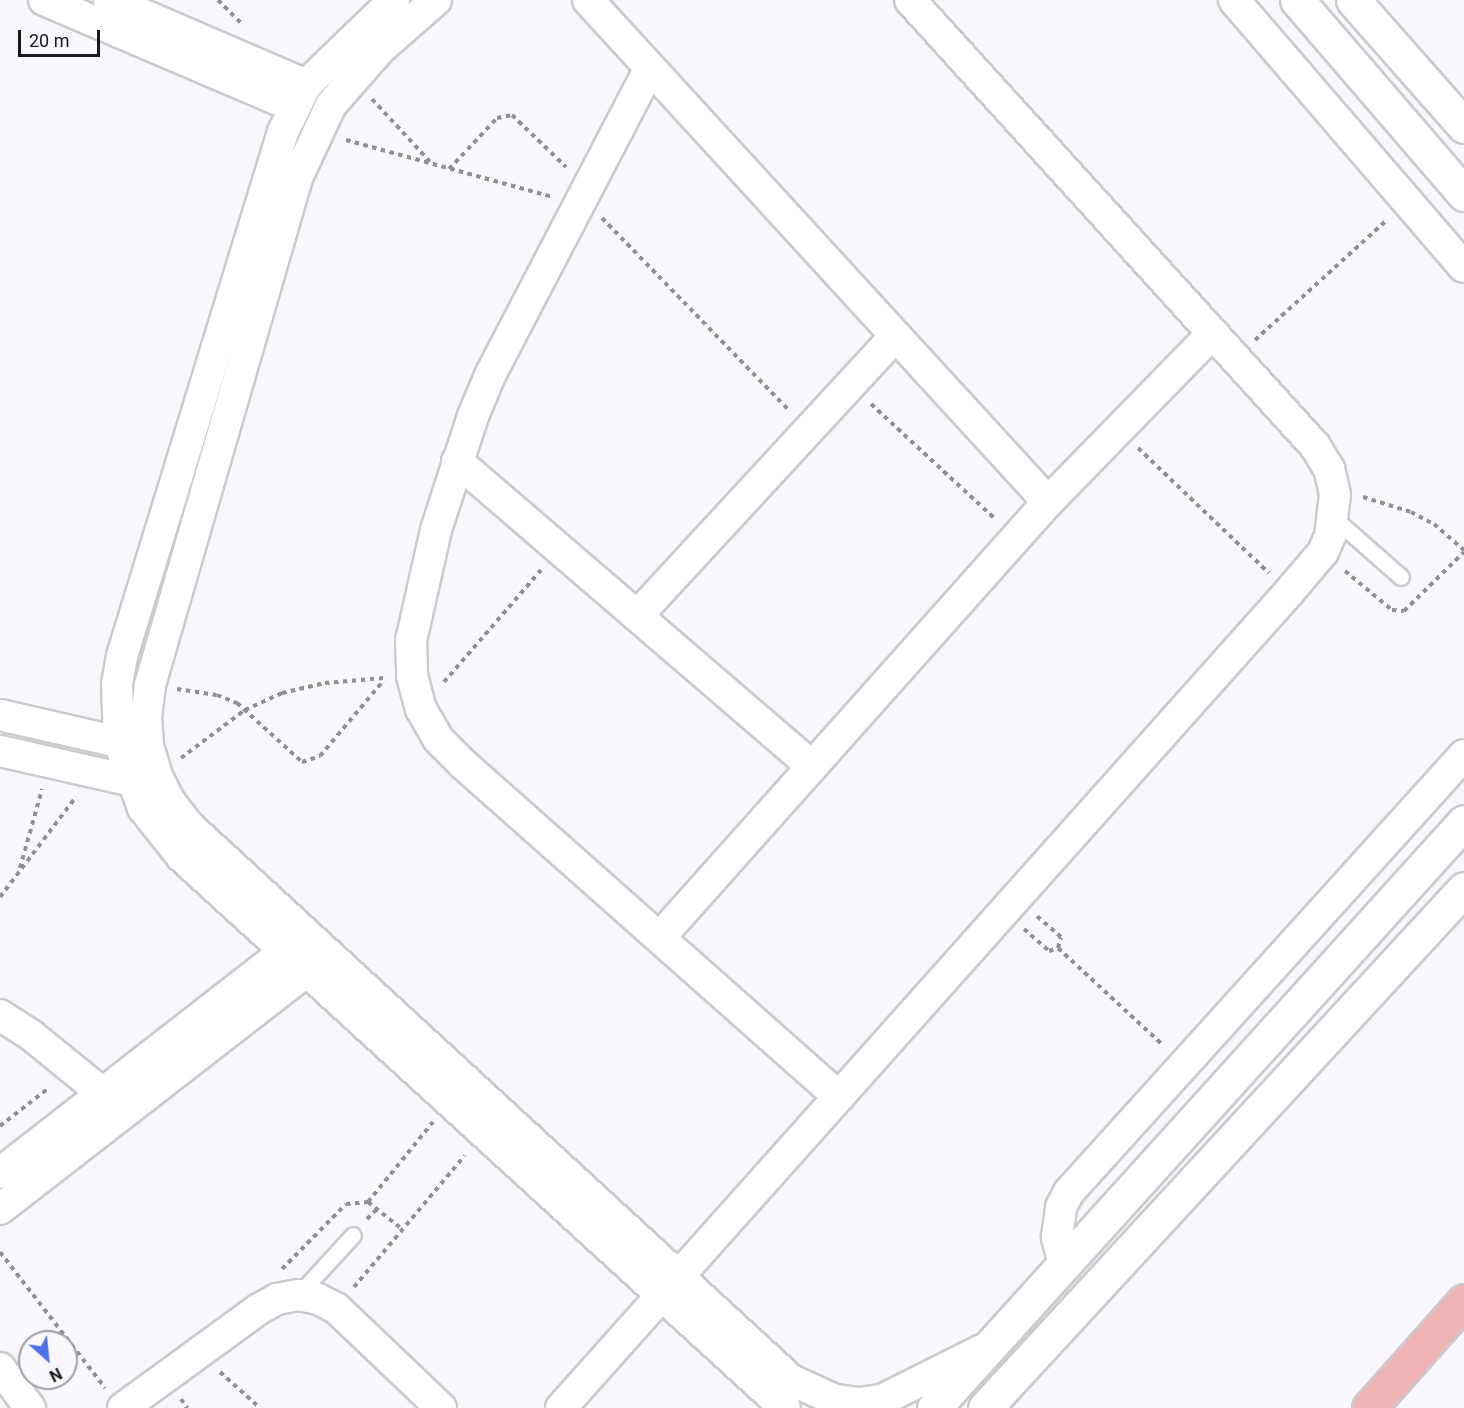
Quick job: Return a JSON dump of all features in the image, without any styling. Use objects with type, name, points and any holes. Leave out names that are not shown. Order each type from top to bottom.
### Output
[{"type":"highway","points":[[1369,1408],[1464,1301]]},
{"type":"street","points":[[44,0],[301,96]]},
{"type":"street","points":[[109,0],[301,96]]},
{"type":"street","points":[[394,0],[301,96],[275,158],[122,656],[117,684],[119,742],[143,778],[171,803],[190,827],[670,1286],[785,1408]]},
{"type":"street","points":[[436,0],[353,77],[331,105],[316,132],[297,178],[150,685],[143,778],[160,833],[482,1134],[670,1286],[791,1380],[835,1400],[860,1403],[884,1399],[990,1346]]},
{"type":"street","points":[[588,0],[1048,502]]},
{"type":"street","points":[[561,1408],[1289,592],[1323,552],[1335,506],[1329,468],[1316,446],[910,0]]},
{"type":"street","points":[[1234,0],[1464,267]]},
{"type":"street","points":[[1297,0],[1464,195]]},
{"type":"street","points":[[1353,0],[1464,126]]},
{"type":"street","points":[[651,68],[491,373],[457,461],[411,641],[399,677],[438,739],[463,764],[661,936],[839,1096]]},
{"type":"street","points":[[661,936],[1048,502],[1214,333]]},
{"type":"street","points":[[637,616],[895,336]]},
{"type":"street","points":[[457,461],[812,766]]},
{"type":"street","points":[[0,715],[119,742]]},
{"type":"street","points":[[0,751],[94,772],[143,778]]},
{"type":"street","points":[[1064,1264],[1057,1237],[1061,1207],[1069,1192],[1464,755]]},
{"type":"street","points":[[934,1408],[1464,822]]},
{"type":"street","points":[[985,1408],[1464,889]]},
{"type":"street","points":[[0,1173],[285,951]]},
{"type":"street","points":[[0,1209],[307,971]]},
{"type":"street","points":[[0,1016],[75,1068],[102,1093]]},
{"type":"street","points":[[114,1399],[199,1352],[259,1309],[277,1299],[298,1295],[318,1299],[336,1308],[441,1408]]},
{"type":"street","points":[[0,1368],[30,1408]]},
{"type":"lane","points":[[1335,506],[1401,577]]},
{"type":"lane","points":[[298,1295],[353,1235]]},
{"type":"path","points":[[353,77],[433,164]]},
{"type":"path","points":[[449,169],[497,118],[512,115],[583,197],[809,430]]},
{"type":"path","points":[[316,132],[449,169],[583,197]]},
{"type":"path","points":[[1236,358],[1407,201]]},
{"type":"path","points":[[850,384],[1016,538]]},
{"type":"path","points":[[1119,429],[1289,592]]},
{"type":"path","points":[[1335,506],[1369,499],[1411,512],[1434,524],[1464,550]]},
{"type":"path","points":[[421,709],[560,549]]},
{"type":"path","points":[[150,685],[217,695],[245,710],[293,757],[312,761],[399,677]]},
{"type":"path","points":[[143,778],[245,710],[303,687],[399,677]]},
{"type":"path","points":[[19,872],[49,762]]},
{"type":"path","points":[[0,897],[94,772]]},
{"type":"path","points":[[1010,905],[1048,951],[1058,948]]},
{"type":"path","points":[[1010,905],[1061,937],[1058,948]]},
{"type":"path","points":[[1058,948],[1185,1065]]},
{"type":"path","points":[[0,1126],[75,1068]]},
{"type":"path","points":[[368,1202],[449,1103]]},
{"type":"path","points":[[336,1308],[482,1134]]},
{"type":"path","points":[[0,1252],[114,1399]]},
{"type":"path","points":[[199,1352],[260,1408]]}]
